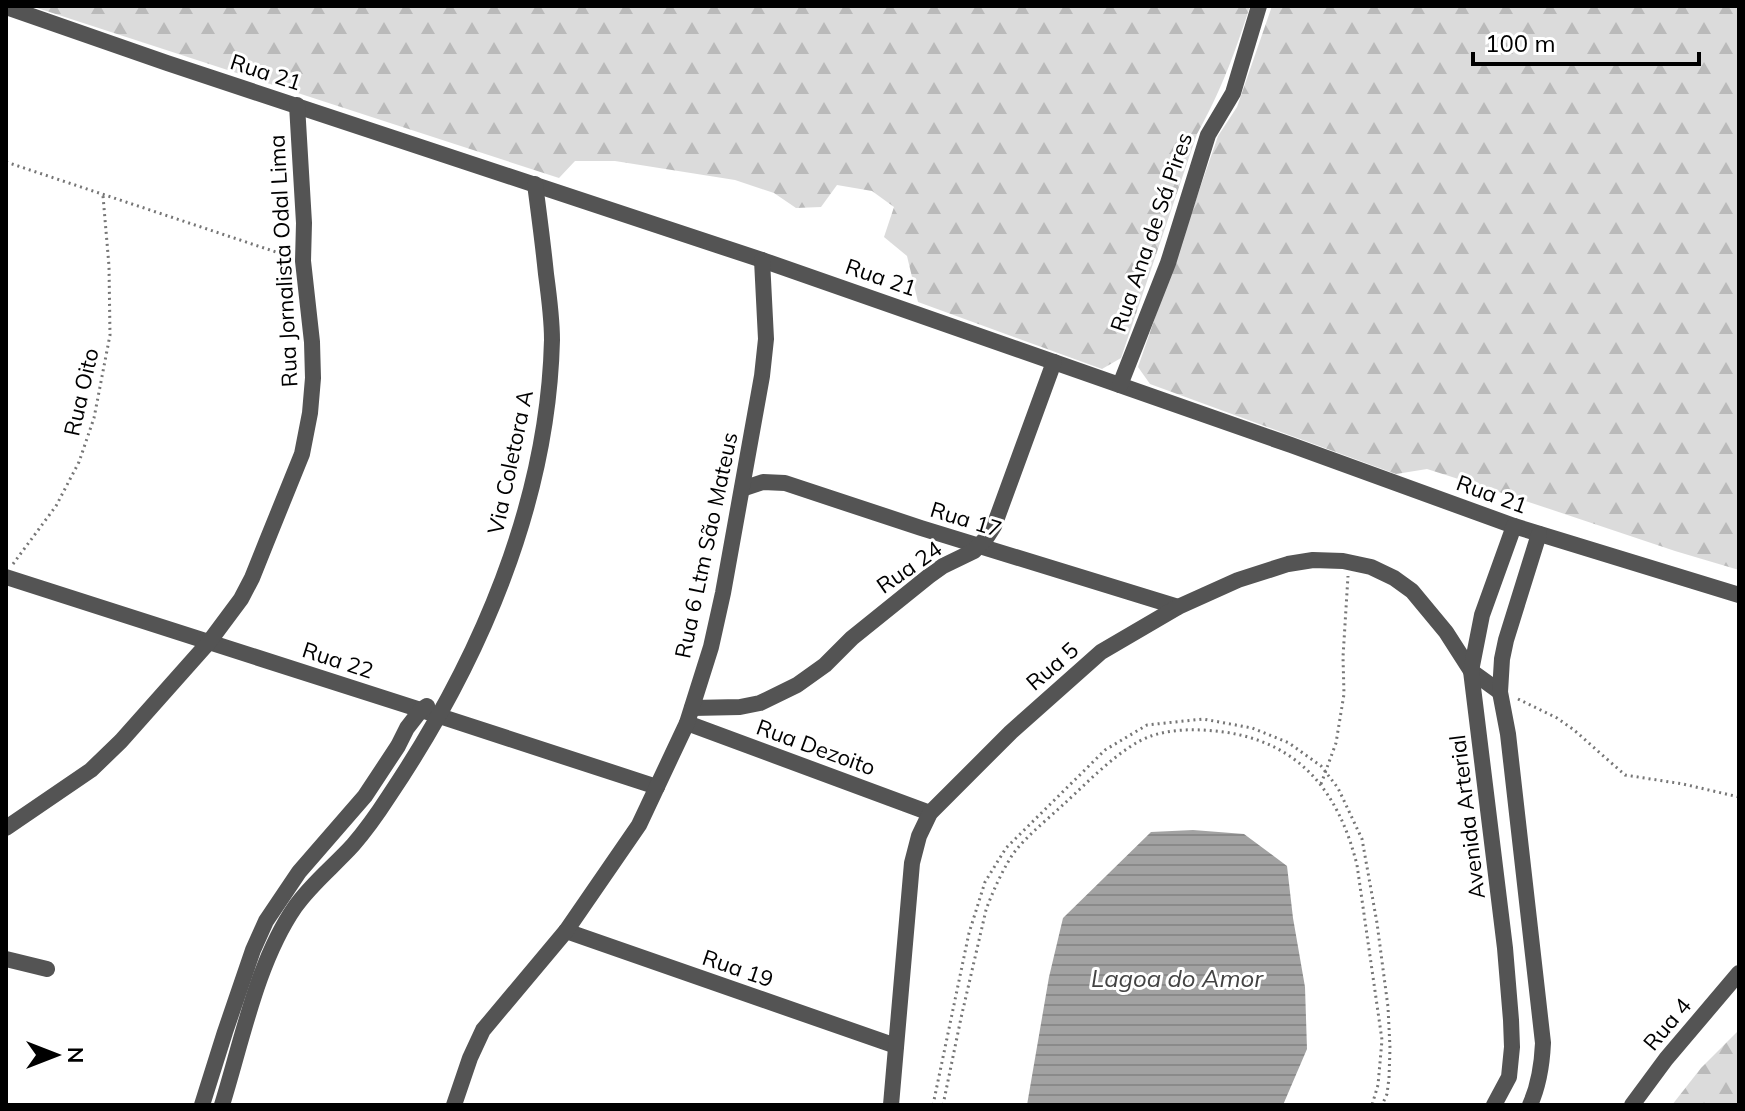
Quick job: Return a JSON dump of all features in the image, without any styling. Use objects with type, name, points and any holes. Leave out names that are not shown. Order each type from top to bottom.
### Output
[{"type":"street","name":"Rua Ana de Sá Pires","points":[[1120,385],[1168,263],[1208,135],[1233,93],[1259,6]]},
{"type":"street","name":"Rua 21","points":[[6,7],[762,260],[1514,526],[1739,595]]},
{"type":"street","name":"Rua Jornalista Odal Lima","points":[[6,828],[91,770],[121,741],[209,642],[241,599],[252,578],[304,445],[310,413],[312,342],[303,261],[304,212],[297,105]]},
{"type":"street","name":"Via Coletora A","points":[[202,1105],[253,950],[266,921],[299,872],[365,796],[407,728],[429,713],[452,689],[490,613],[505,574],[522,522],[545,420],[551,353],[551,314],[535,184]]},
{"type":"street","name":"Rua 6 Ltm São Mateus","points":[[454,1105],[483,1030],[566,931],[639,825],[690,716],[711,647],[723,593],[764,360],[766,339],[762,260]]},
{"type":"street","points":[[979,546],[994,526],[1054,362]]},
{"type":"street","name":"Rua 17","points":[[742,489],[763,482],[785,483],[1178,607]]},
{"type":"street","name":"Avenida Arterial","points":[[1494,1105],[1509,1077],[1511,1020],[1471,671],[1482,615],[1514,526]]},
{"type":"street","points":[[1530,1105],[1542,1066],[1543,1043],[1508,734],[1500,692],[1506,640],[1539,534]]},
{"type":"street","name":"Rua 24","points":[[690,716],[760,703],[797,685],[825,665],[852,638],[929,576],[979,546]]},
{"type":"street","name":"Rua 5","points":[[891,1105],[912,863],[919,836],[930,813],[1080,669],[1113,645],[1178,607],[1238,580],[1288,564],[1313,560],[1349,562],[1371,567],[1394,578],[1412,591],[1446,632],[1471,671]]},
{"type":"street","name":"Rua 22","points":[[6,575],[657,787]]},
{"type":"street","points":[[1471,671],[1500,692]]},
{"type":"street","name":"Via Coletora A","points":[[222,1105],[262,972],[289,917],[301,899],[355,843],[388,797],[429,713]]},
{"type":"street","name":"Rua Dezoito","points":[[690,716],[930,813]]},
{"type":"street","name":"Rua 19","points":[[566,931],[896,1046]]},
{"type":"street","points":[[6,959],[47,969]]},
{"type":"street","name":"Rua 4","points":[[1632,1105],[1666,1059],[1739,973]]},
{"type":"path","points":[[6,162],[303,261]]},
{"type":"path","name":"Rua Oito","points":[[6,575],[56,506],[79,462],[94,418],[110,335],[109,266],[103,196]]},
{"type":"path","points":[[1321,784],[1336,743],[1344,694],[1349,562]]},
{"type":"path","points":[[1500,692],[1557,718],[1625,775],[1739,797]]},
{"type":"path","points":[[933,1105],[969,933],[985,882],[1006,848],[1105,750],[1147,725],[1203,719],[1252,728],[1289,743],[1321,766],[1338,788],[1362,839],[1388,1007],[1389,1078],[1382,1105]]},
{"type":"path","points":[[943,1105],[991,895],[1016,850],[1113,759],[1149,736],[1198,729],[1260,741],[1290,757],[1313,774],[1344,823],[1357,865],[1382,1040],[1378,1085],[1372,1105]]},
{"type":"green space","points":[[31,6],[1250,6],[1227,72],[1197,134],[1121,358],[1102,369],[918,302],[907,256],[884,237],[894,207],[872,191],[837,185],[821,207],[796,208],[774,193],[735,180],[615,161],[575,161],[559,178]]},
{"type":"green space","points":[[1272,6],[1739,6],[1739,570],[1427,469],[1396,474],[1150,384],[1138,367],[1218,136],[1237,107]]},
{"type":"green space","points":[[1739,1030],[1739,1105],[1672,1105],[1701,1068]]},
{"type":"water","name":"Lagoa do Amor","points":[[1193,830],[1244,834],[1287,866],[1305,987],[1307,1049],[1283,1105],[1027,1105],[1049,977],[1063,918],[1151,832]]}]
